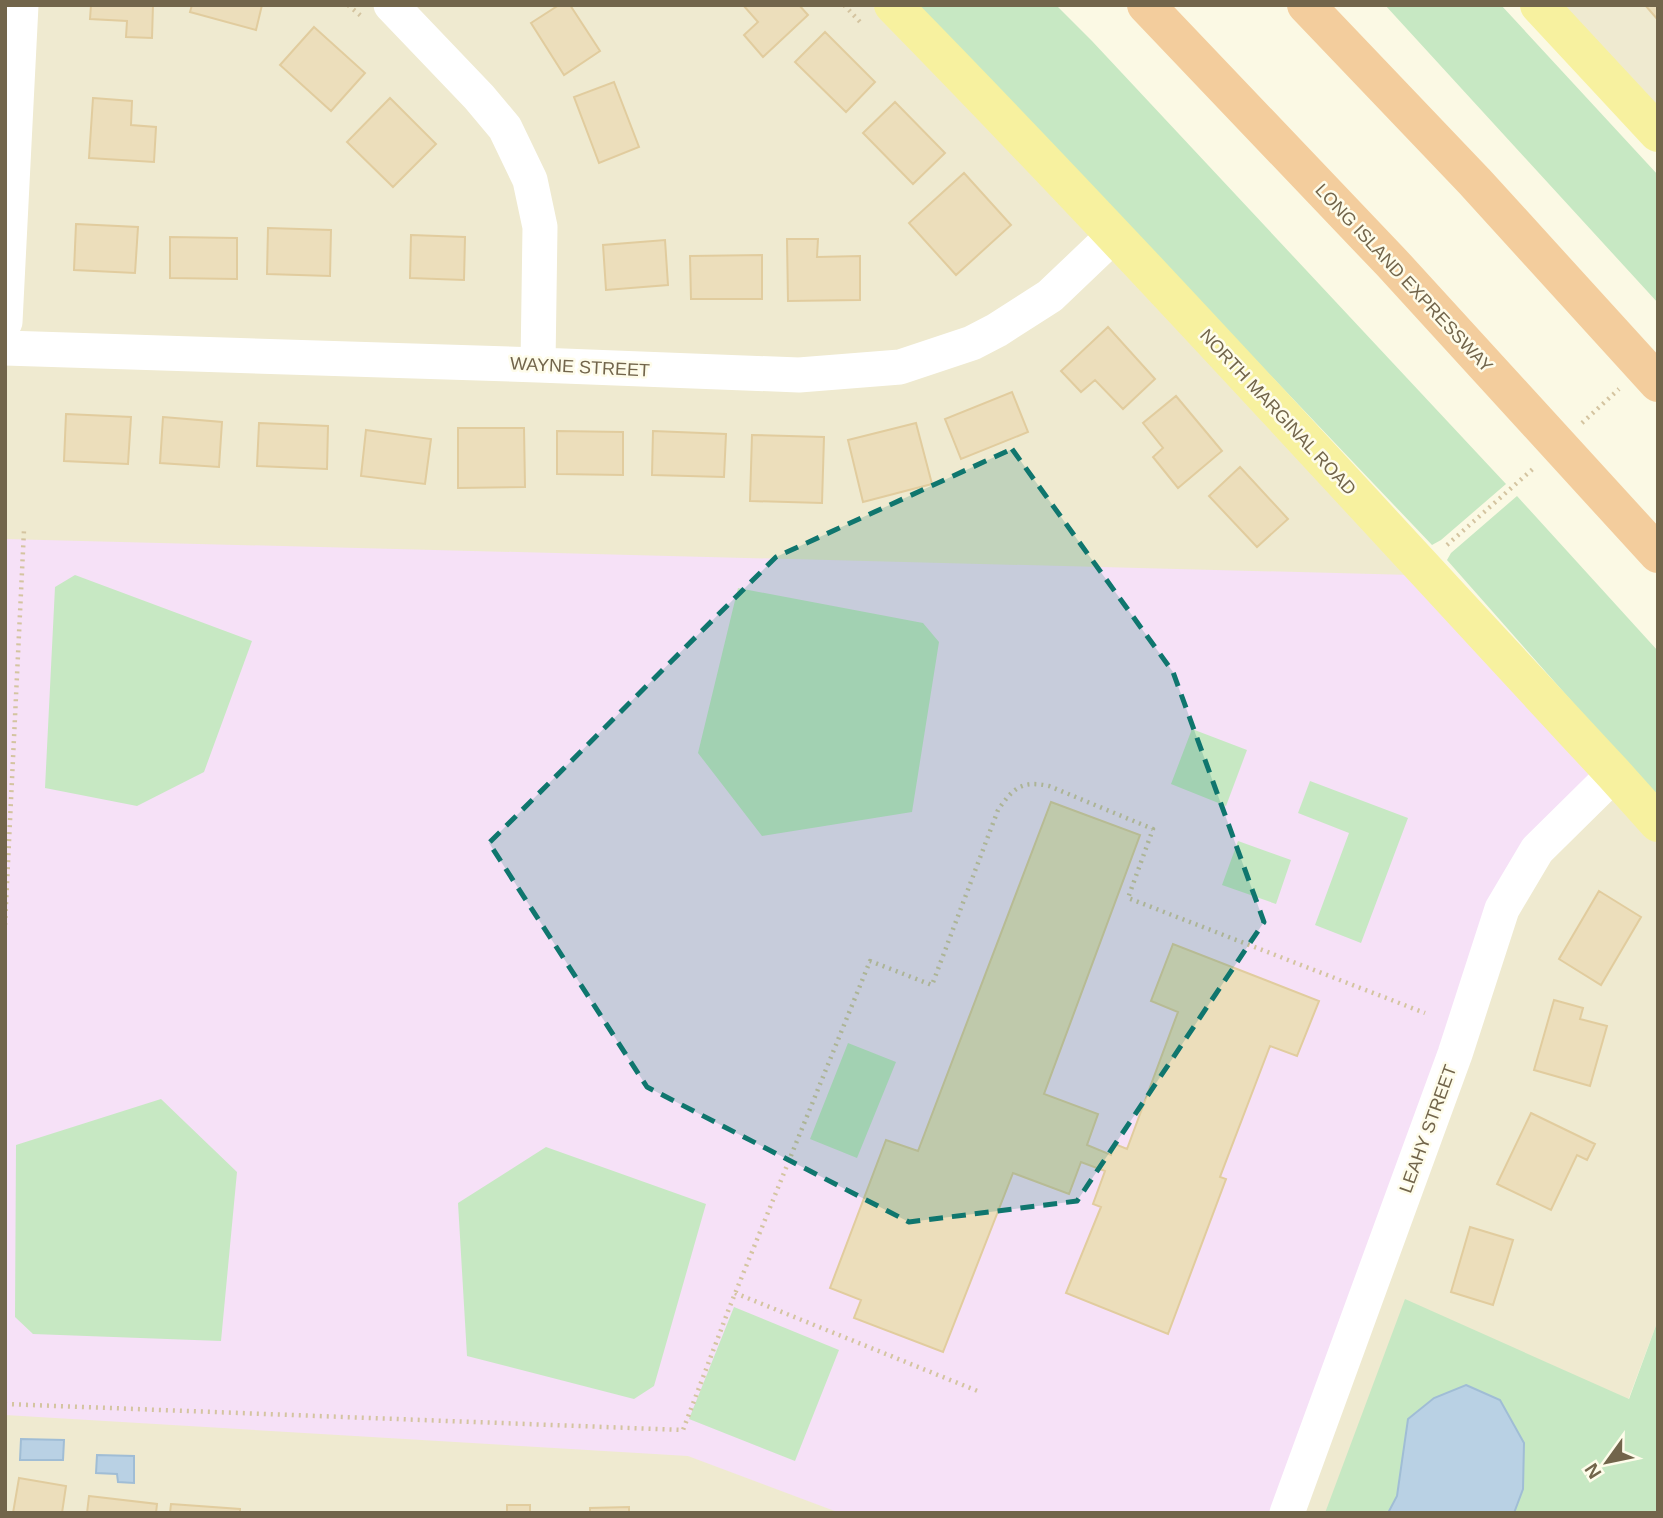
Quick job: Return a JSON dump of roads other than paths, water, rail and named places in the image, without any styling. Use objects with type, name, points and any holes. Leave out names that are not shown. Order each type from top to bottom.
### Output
[{"type":"highway","points":[[1118,5],[1391,262]]},
{"type":"highway","name":"LONG ISLAND EXPRESSWAY","points":[[1146,5],[1391,262],[1658,554]]},
{"type":"highway","points":[[1306,5],[1475,183],[1658,383]]},
{"type":"main road","points":[[1539,5],[1658,133]]},
{"type":"main road","name":"NORTH MARGINAL ROAD","points":[[878,15],[1018,133],[1658,823]]},
{"type":"street","points":[[5,322],[21,5]]},
{"type":"street","points":[[377,12],[479,97],[505,128],[530,180],[540,227],[538,365]]},
{"type":"street","name":"WAYNE STREET","points":[[5,348],[799,375],[900,367],[972,343],[997,330],[1050,296],[1114,235]]},
{"type":"street","name":"LEAHY STREET","points":[[1287,1513],[1455,1054],[1502,909],[1537,850],[1614,774]]},
{"type":"water","points":[[1466,1385],[1500,1400],[1524,1443],[1523,1489],[1514,1513],[1388,1513],[1397,1496],[1408,1419],[1434,1398]]},
{"type":"water","points":[[21,1439],[64,1440],[63,1460],[20,1460]]},
{"type":"water","points":[[97,1455],[134,1456],[134,1483],[118,1482],[117,1474],[96,1473]]}]
